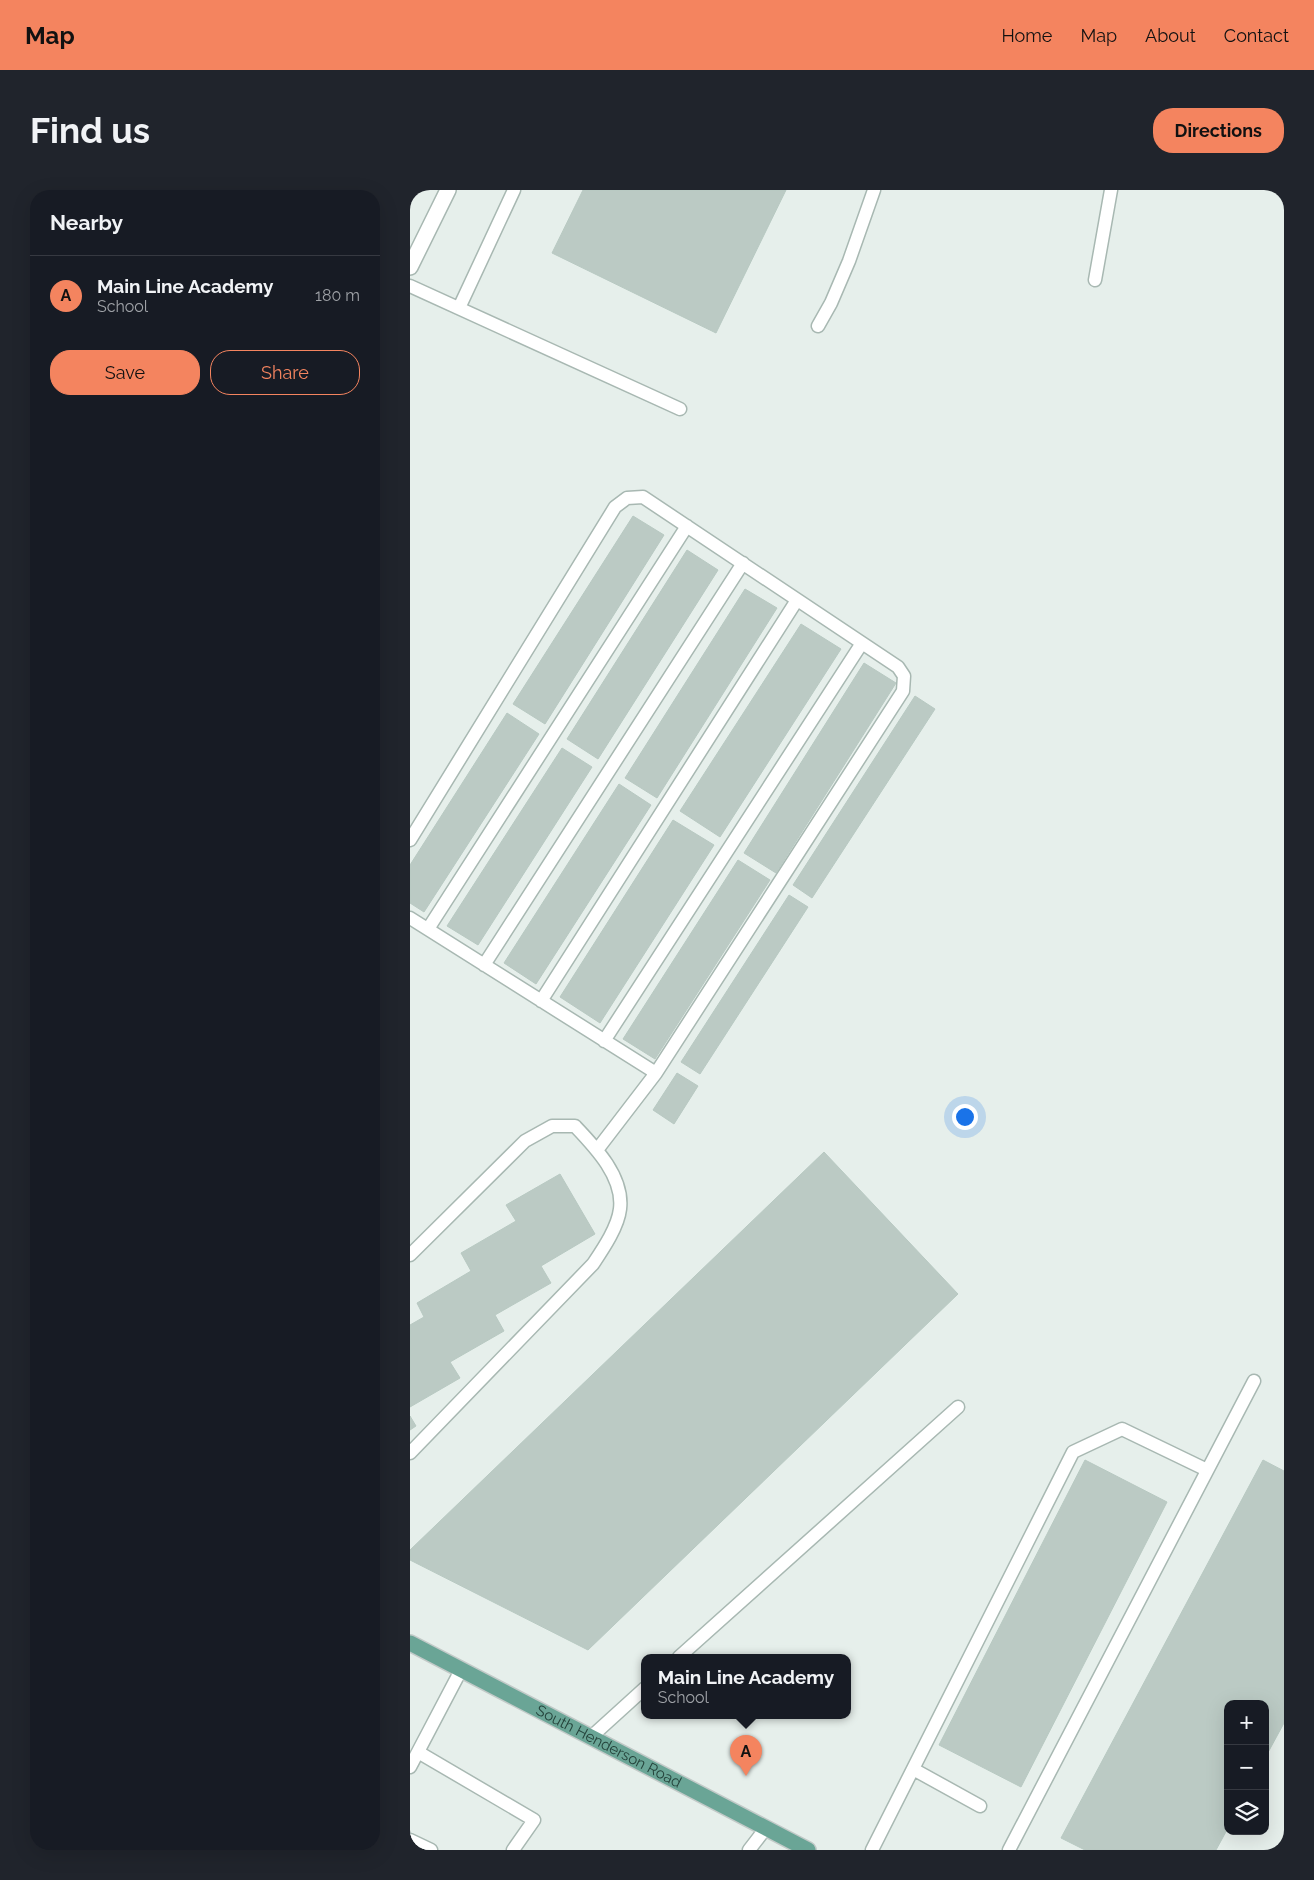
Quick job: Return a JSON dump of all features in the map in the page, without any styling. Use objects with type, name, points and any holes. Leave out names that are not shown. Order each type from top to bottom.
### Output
[{"type":"main road","name":"South Henderson Road","points":[[410,1643],[808,1850]]},
{"type":"street","points":[[410,267],[448,190]]},
{"type":"lane","points":[[459,308],[514,190]]},
{"type":"lane","points":[[818,326],[831,304],[849,261],[874,190]]},
{"type":"lane","points":[[1096,280],[1111,190]]},
{"type":"lane","points":[[410,286],[680,409]]},
{"type":"lane","points":[[410,840],[614,507],[627,498],[643,497],[898,667],[904,676],[903,691],[656,1073],[597,1150]]},
{"type":"lane","points":[[428,929],[687,526]]},
{"type":"lane","points":[[484,965],[743,564]]},
{"type":"lane","points":[[541,1001],[797,600]]},
{"type":"lane","points":[[604,1041],[862,644]]},
{"type":"lane","points":[[410,918],[656,1073]]},
{"type":"lane","points":[[410,1255],[525,1141],[552,1126],[576,1126],[597,1150],[617,1184],[620,1208],[608,1240],[592,1264],[410,1454]]},
{"type":"lane","points":[[1008,1850],[1254,1381]]},
{"type":"lane","points":[[683,1654],[958,1407]]},
{"type":"lane","points":[[872,1850],[1073,1452],[1122,1429],[1207,1470]]},
{"type":"lane","points":[[410,1767],[461,1670]]},
{"type":"lane","points":[[590,1737],[641,1692]]},
{"type":"lane","points":[[418,1752],[534,1820],[513,1850]]},
{"type":"lane","points":[[913,1769],[980,1806]]},
{"type":"lane","points":[[749,1850],[766,1828]]},
{"type":"lane","points":[[410,1840],[431,1850]]},
{"type":"building","points":[[583,190],[786,190],[716,333],[552,253]]},
{"type":"building","points":[[633,516],[664,535],[545,724],[513,704]]},
{"type":"building","points":[[687,550],[718,570],[598,759],[567,739]]},
{"type":"building","points":[[745,589],[777,608],[657,798],[625,778]]},
{"type":"building","points":[[801,624],[841,649],[720,837],[680,811]]},
{"type":"building","points":[[864,663],[896,683],[776,873],[744,853]]},
{"type":"building","points":[[915,696],[935,709],[812,898],[793,885]]},
{"type":"building","points":[[507,713],[539,734],[424,912],[410,903],[410,865]]},
{"type":"building","points":[[562,748],[592,767],[478,945],[447,926]]},
{"type":"building","points":[[619,784],[651,805],[536,984],[504,963]]},
{"type":"building","points":[[673,820],[714,845],[600,1023],[560,997]]},
{"type":"building","points":[[738,860],[770,880],[655,1059],[623,1039]]},
{"type":"building","points":[[789,895],[808,907],[700,1074],[681,1062]]},
{"type":"building","points":[[677,1073],[698,1086],[674,1124],[653,1110]]},
{"type":"building","points":[[824,1152],[958,1294],[588,1650],[410,1560],[410,1550]]},
{"type":"building","points":[[560,1174],[595,1234],[541,1266],[551,1283],[495,1315],[504,1331],[450,1362],[460,1378],[410,1407],[410,1325],[424,1317],[417,1303],[471,1271],[461,1253],[516,1221],[506,1205]]},
{"type":"building","points":[[410,1416],[416,1426],[410,1430]]},
{"type":"building","points":[[1085,1460],[1167,1502],[1021,1787],[939,1745]]},
{"type":"building","points":[[1263,1460],[1284,1471],[1284,1723],[1269,1751],[1269,1700],[1224,1700],[1224,1835],[1216,1850],[1085,1850],[1061,1838]]},
{"type":"place","name":"Main Line Academy","points":[[746,1776]]}]
